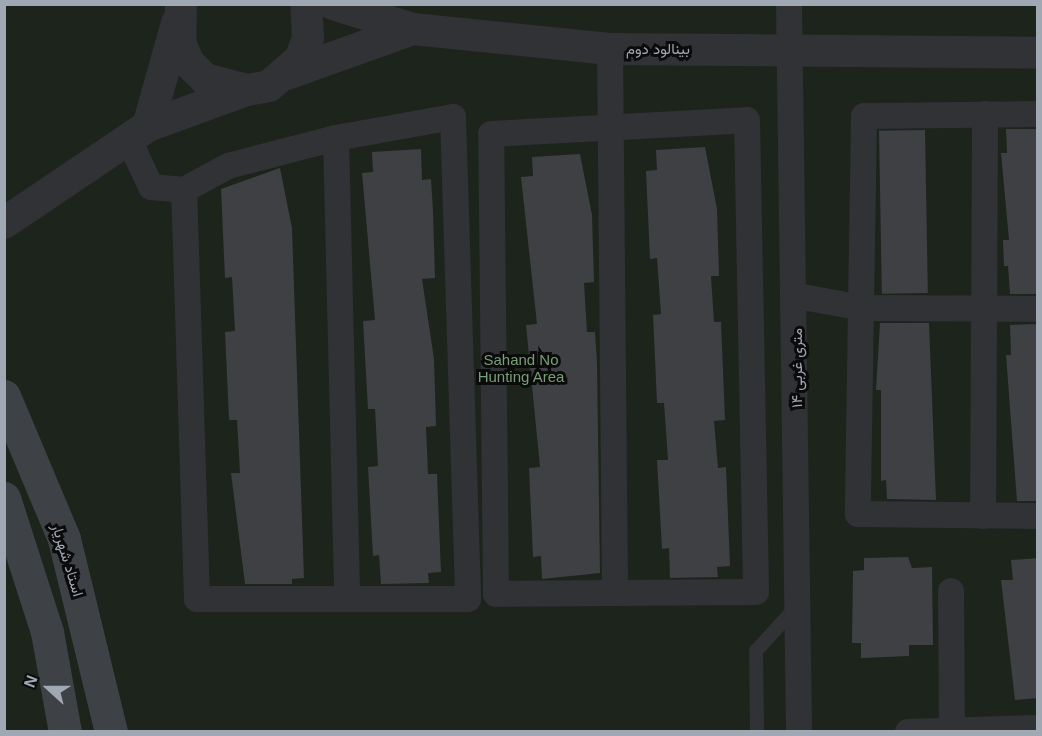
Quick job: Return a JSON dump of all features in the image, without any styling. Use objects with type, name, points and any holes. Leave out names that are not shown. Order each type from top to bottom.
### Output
[{"type":"main road","name":"استاد شهریار","points":[[4,396],[64,539],[111,732]]},
{"type":"main road","points":[[4,498],[46,632],[65,732]]},
{"type":"street","points":[[287,74],[308,38],[306,4]]},
{"type":"street","points":[[333,4],[413,29]]},
{"type":"street","name":"۱۴ متری غربی","points":[[789,4],[797,296],[799,732]]},
{"type":"street","points":[[179,11],[189,63],[205,79],[247,90]]},
{"type":"street","points":[[179,11],[139,133],[151,187],[184,190],[228,166],[336,138],[453,117],[468,598],[347,596],[197,599],[184,190]]},
{"type":"street","name":"بینالود دوم","points":[[4,224],[139,133],[287,74],[413,29],[610,49],[1038,53]]},
{"type":"street","points":[[610,49],[607,127],[615,592]]},
{"type":"street","points":[[983,516],[985,114]]},
{"type":"street","points":[[1038,114],[864,116],[858,514],[1038,516]]},
{"type":"street","points":[[747,120],[756,592],[496,594],[490,134],[607,127],[747,120]]},
{"type":"street","points":[[336,138],[347,596]]},
{"type":"street","points":[[797,296],[862,308],[1038,309]]},
{"type":"street","points":[[951,591],[952,731]]},
{"type":"street","points":[[908,732],[1038,728]]},
{"type":"lane","points":[[757,732],[756,651],[798,605]]},
{"type":"green space","name":"Sahand No Hunting Area","points":[[5,5],[1037,5],[1037,731],[5,731]]},
{"type":"building","points":[[1006,129],[1038,129],[1038,294],[1010,294],[1008,266],[1004,266],[1003,240],[1009,240],[1001,153],[1007,153]]},
{"type":"building","points":[[925,130],[928,293],[882,294],[879,131]]},
{"type":"building","points":[[705,147],[717,209],[719,276],[711,276],[714,322],[721,322],[725,420],[714,421],[718,468],[726,467],[730,566],[717,567],[718,577],[670,578],[669,548],[662,549],[657,460],[668,460],[664,403],[657,403],[653,315],[661,314],[657,258],[650,259],[646,171],[657,170],[656,150]]},
{"type":"building","points":[[421,149],[422,180],[431,179],[433,211],[435,278],[422,279],[434,359],[436,426],[426,427],[428,474],[437,474],[441,572],[428,573],[429,583],[381,584],[379,555],[373,556],[368,467],[378,466],[375,409],[368,409],[363,321],[375,320],[362,173],[373,172],[372,152]]},
{"type":"building","points":[[580,154],[592,215],[594,282],[584,283],[587,332],[595,332],[597,363],[600,573],[542,579],[541,556],[533,557],[529,468],[540,467],[526,325],[537,324],[521,177],[533,176],[532,157]]},
{"type":"building","points":[[280,168],[292,228],[304,578],[292,579],[292,584],[245,584],[231,473],[240,473],[237,420],[229,420],[225,332],[235,331],[232,277],[225,278],[221,189]]},
{"type":"building","points":[[880,323],[929,323],[936,500],[887,499],[886,480],[881,481],[881,390],[876,390]]},
{"type":"building","points":[[1038,324],[1038,501],[1017,501],[1006,355],[1011,355],[1010,325]]},
{"type":"building","points":[[908,557],[912,568],[932,567],[933,645],[909,645],[909,656],[861,658],[861,643],[852,643],[853,571],[864,570],[864,558]]},
{"type":"building","points":[[1038,558],[1038,698],[1015,700],[1001,580],[1013,580],[1011,560]]}]
